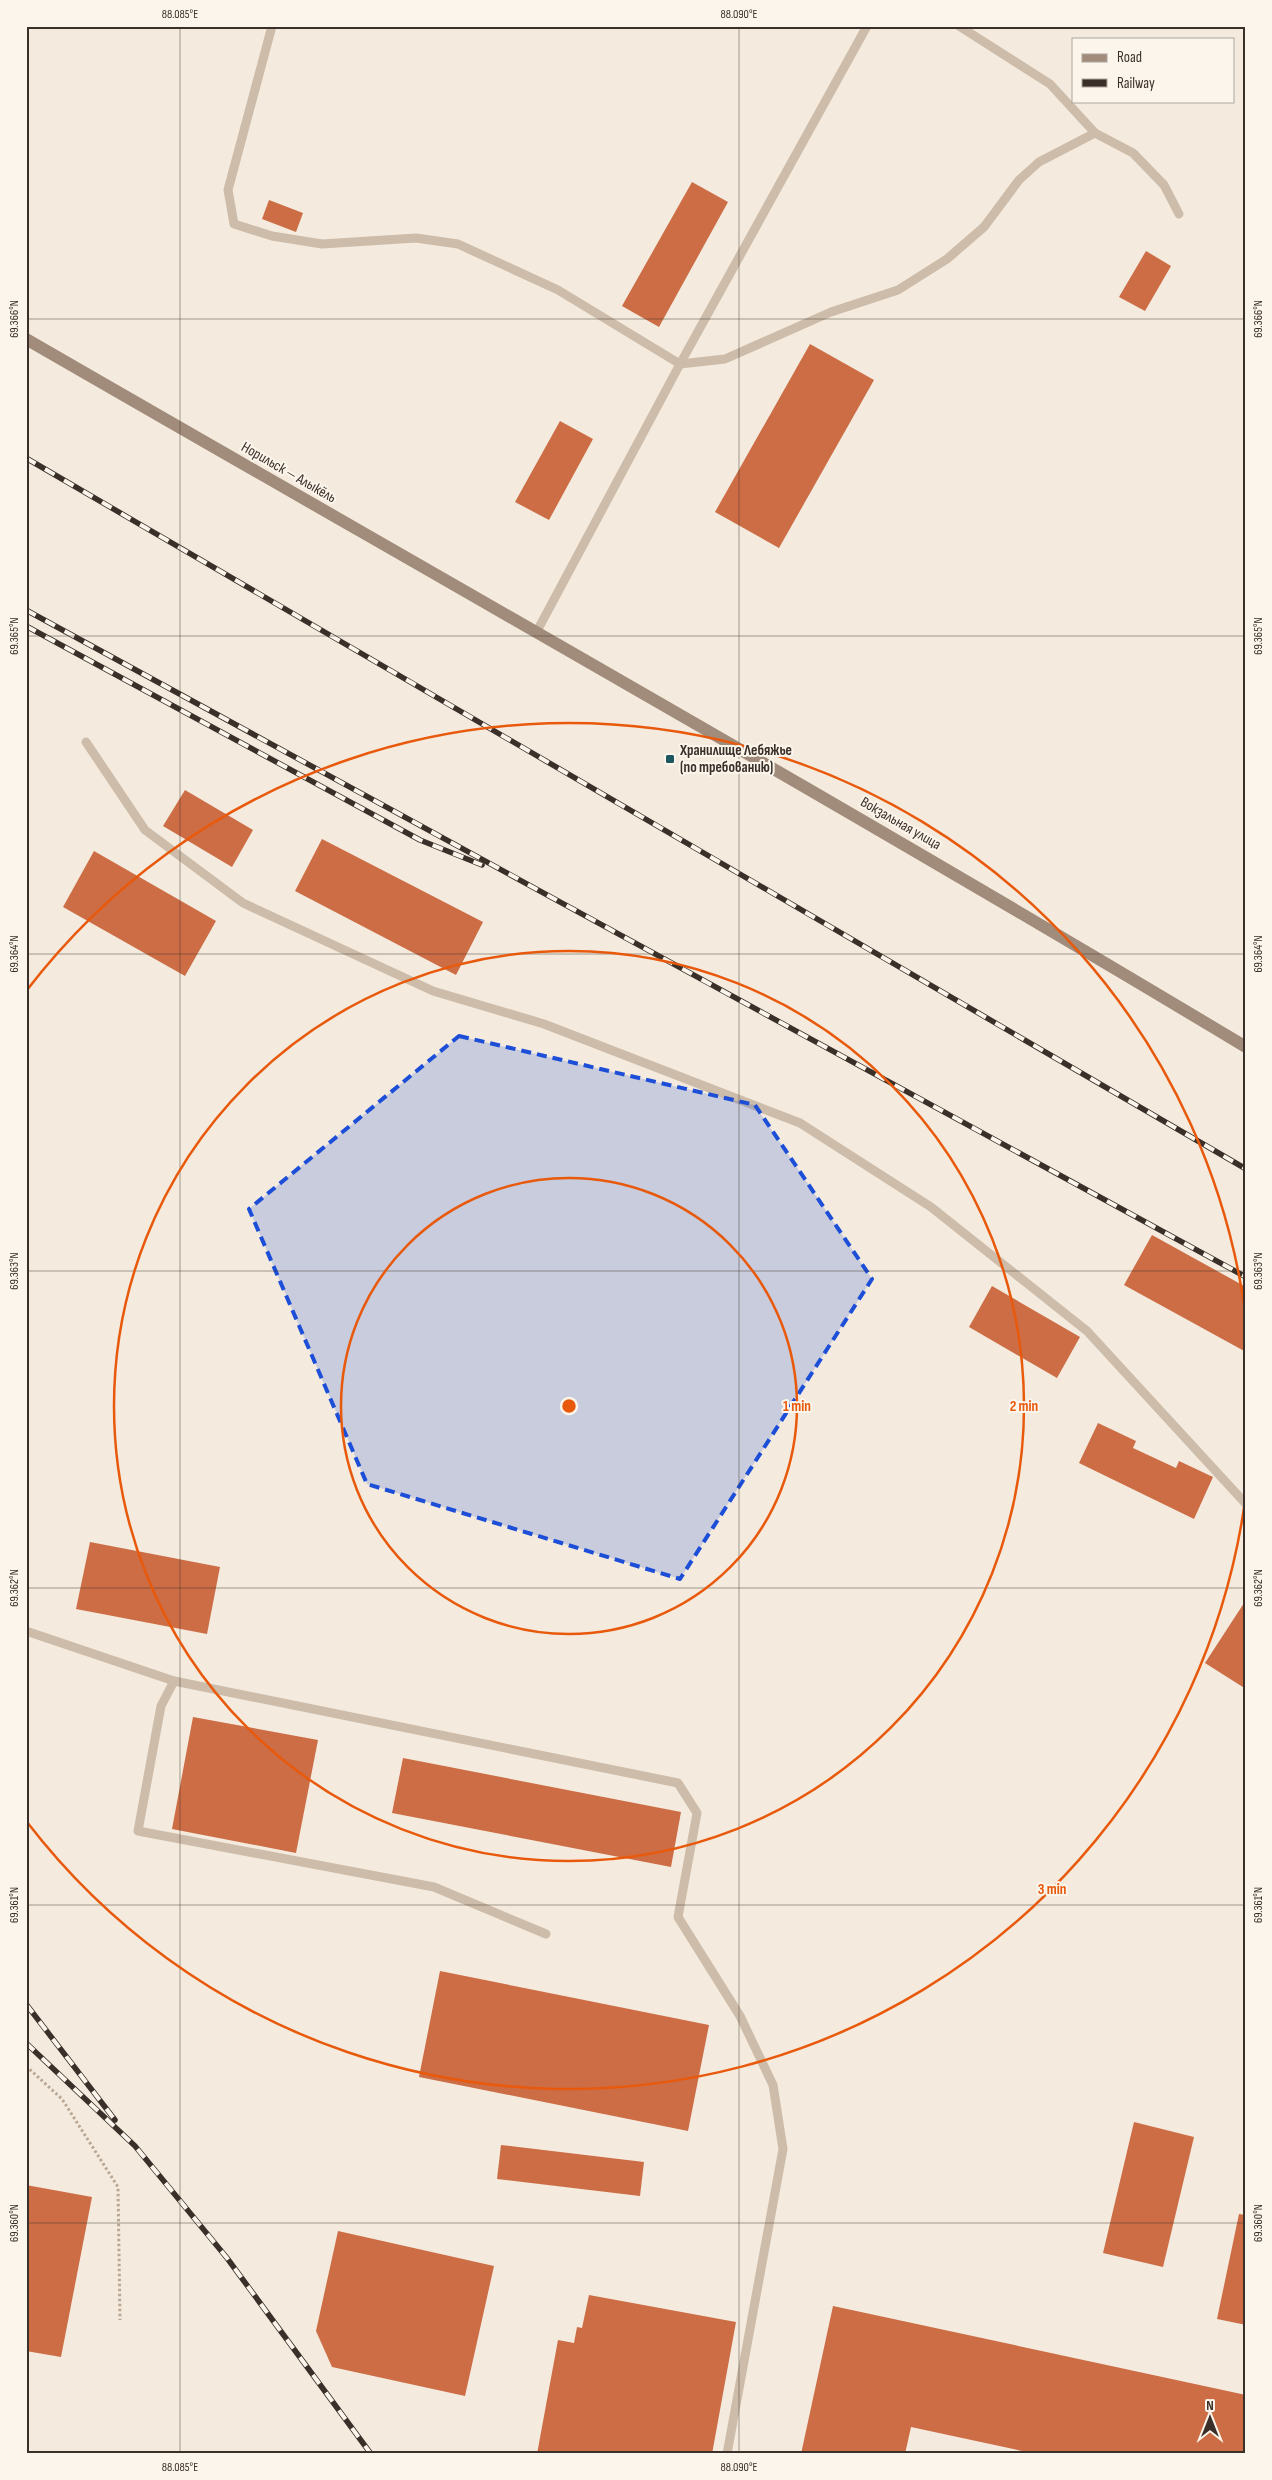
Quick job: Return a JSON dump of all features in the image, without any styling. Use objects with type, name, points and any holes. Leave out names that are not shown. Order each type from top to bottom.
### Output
[{"type":"main road","name":"Норильск — Алыкёль","points":[[26,339],[536,633]]},
{"type":"main road","name":"Вокзальная улица","points":[[536,633],[669,707],[977,886],[1246,1047]]},
{"type":"lane","points":[[272,26],[228,190],[234,224],[272,236],[322,244],[416,238],[458,244],[558,290],[680,364],[725,359],[831,312],[898,290],[946,260],[984,227],[1019,180],[1039,162],[1096,132]]},
{"type":"lane","points":[[536,633],[680,364],[867,26]]},
{"type":"lane","points":[[959,26],[1050,84],[1096,132],[1133,153],[1164,185],[1179,214]]},
{"type":"lane","points":[[86,742],[145,830],[243,903],[433,991],[544,1024],[800,1123],[931,1207],[1087,1330],[1246,1504]]},
{"type":"lane","points":[[26,1631],[174,1681],[678,1783],[697,1813],[678,1917],[740,2016],[772,2085],[783,2149],[727,2454]]},
{"type":"lane","points":[[174,1681],[161,1706],[138,1831],[434,1887],[546,1934]]},
{"type":"path","points":[[26,2066],[62,2099],[118,2187],[120,2320]]},
{"type":"highlighted area","points":[[459,1036],[755,1105],[872,1279],[680,1579],[367,1484],[249,1209]]},
{"type":"building","points":[[692,182],[728,202],[659,327],[622,306]]},
{"type":"building","points":[[269,200],[303,213],[296,232],[262,219]]},
{"type":"building","points":[[1146,251],[1171,266],[1145,311],[1119,297]]},
{"type":"building","points":[[810,344],[874,380],[779,548],[715,512]]},
{"type":"building","points":[[560,421],[593,439],[549,520],[515,502]]},
{"type":"building","points":[[185,790],[253,830],[232,867],[163,826]]},
{"type":"building","points":[[322,839],[483,922],[456,975],[295,891]]},
{"type":"building","points":[[94,851],[216,921],[185,976],[63,907]]},
{"type":"building","points":[[1152,1235],[1246,1287],[1246,1352],[1124,1285]]},
{"type":"building","points":[[992,1286],[1080,1337],[1057,1378],[969,1327]]},
{"type":"building","points":[[1098,1423],[1136,1441],[1133,1448],[1176,1468],[1179,1461],[1213,1477],[1194,1519],[1079,1463]]},
{"type":"building","points":[[90,1542],[220,1567],[207,1634],[76,1609]]},
{"type":"building","points":[[1246,1600],[1246,1689],[1205,1663]]},
{"type":"building","points":[[193,1717],[318,1740],[296,1853],[172,1829]]},
{"type":"building","points":[[403,1758],[681,1812],[671,1867],[392,1813]]},
{"type":"building","points":[[440,1971],[709,2025],[688,2131],[419,2077]]},
{"type":"building","points":[[1134,2122],[1194,2137],[1163,2267],[1103,2253]]},
{"type":"building","points":[[501,2145],[644,2162],[640,2196],[497,2179]]},
{"type":"building","points":[[26,2185],[92,2197],[61,2357],[26,2351]]},
{"type":"building","points":[[1239,2214],[1246,2215],[1246,2325],[1217,2319]]},
{"type":"building","points":[[338,2231],[494,2266],[465,2396],[332,2367],[316,2331]]},
{"type":"building","points":[[589,2295],[736,2322],[712,2454],[537,2454],[558,2340],[574,2343],[577,2327],[582,2328]]},
{"type":"building","points":[[833,2306],[1246,2395],[1246,2454],[1036,2454],[911,2427],[905,2454],[801,2454]]},
{"type":"railway","points":[[26,458],[1246,1169]]},
{"type":"railway","points":[[26,610],[1246,1277]]},
{"type":"railway","points":[[26,626],[420,840],[482,865]]},
{"type":"railway","points":[[26,2004],[115,2120]]},
{"type":"railway","points":[[26,2043],[135,2146],[227,2258],[371,2454]]},
{"type":"place","name":"Хранилище Лебяжье (по требованию)","points":[[670,759]]}]
